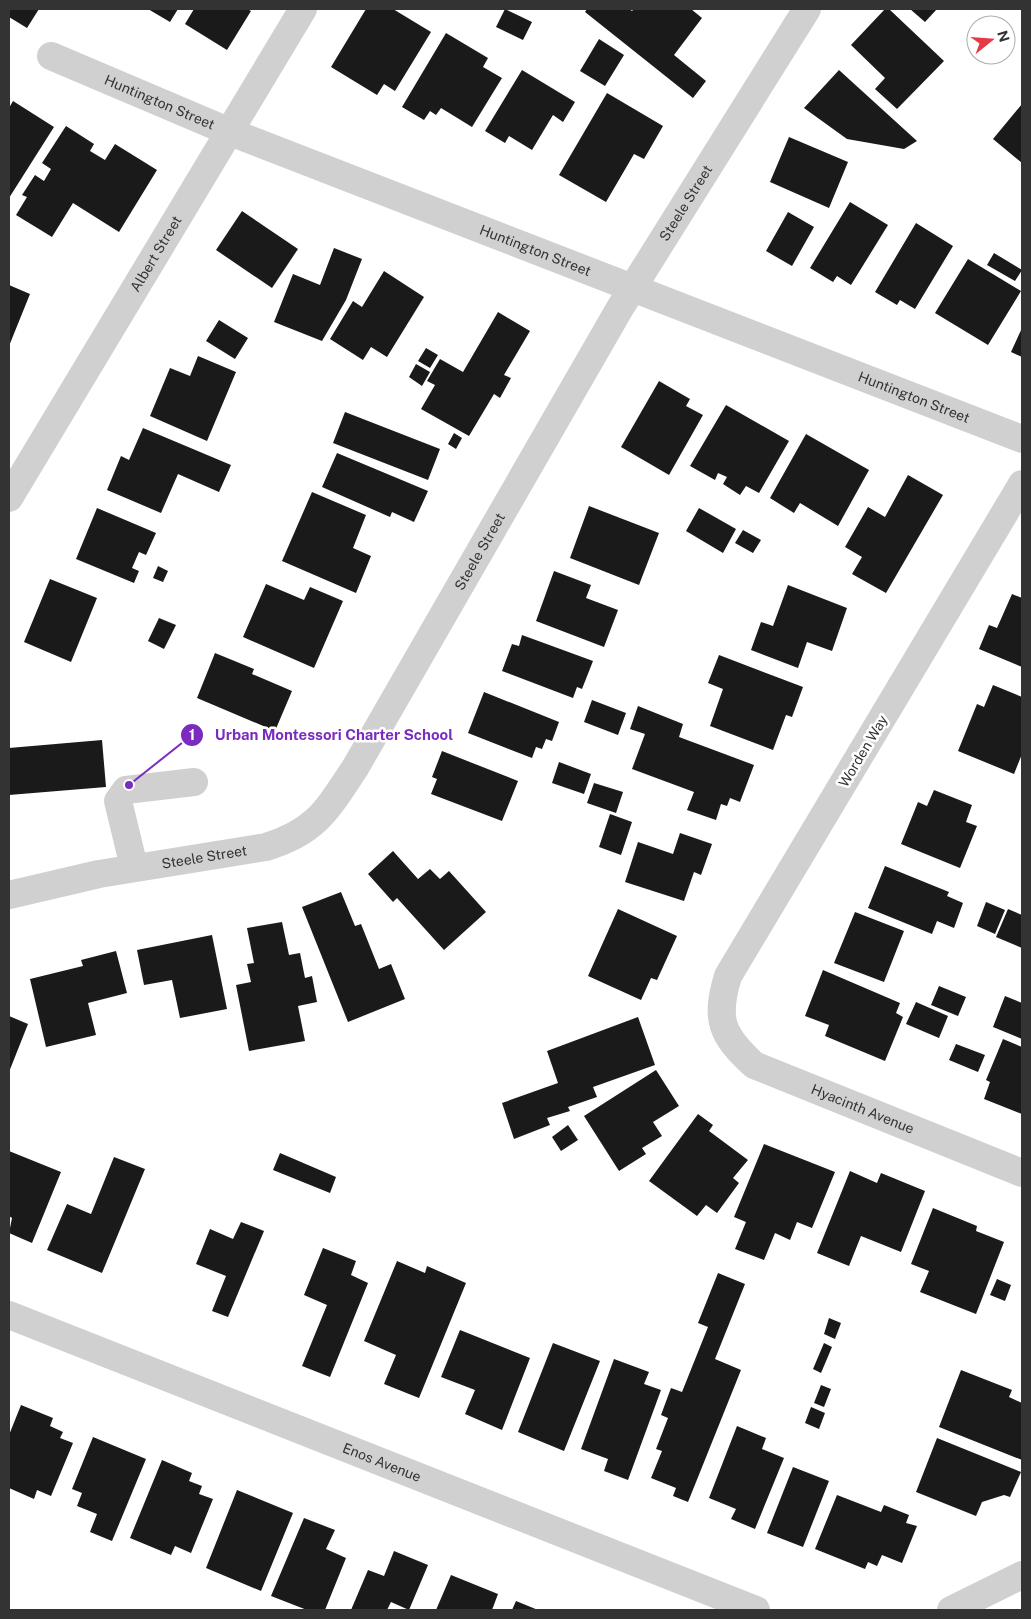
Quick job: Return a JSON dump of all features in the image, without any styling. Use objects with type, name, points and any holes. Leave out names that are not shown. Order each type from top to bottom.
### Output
[{"type":"street","name":"Albert Street","points":[[9,498],[303,9]]},
{"type":"street","name":"Steele Street","points":[[9,895],[54,883],[134,867],[266,847],[290,840],[312,826],[336,797],[355,768],[632,287],[807,9]]},
{"type":"street","name":"Huntington Street","points":[[51,56],[230,132],[1022,439]]},
{"type":"street","name":"Worden Way","points":[[722,1022],[722,998],[728,976],[1022,484]]},
{"type":"street","points":[[134,867],[118,801],[126,790],[194,782]]},
{"type":"street","name":"Hyacinth Avenue","points":[[722,1022],[734,1048],[754,1065],[1022,1173]]},
{"type":"street","name":"Enos Avenue","points":[[9,1315],[756,1610]]},
{"type":"street","points":[[951,1610],[1022,1575]]},
{"type":"building","points":[[9,9],[39,9],[27,28],[9,17]]},
{"type":"building","points":[[148,9],[178,9],[170,22]]},
{"type":"building","points":[[194,9],[247,9],[251,11],[227,50],[185,24]]},
{"type":"building","points":[[366,9],[393,9],[431,32],[395,91],[384,84],[377,95],[331,67]]},
{"type":"building","points":[[505,9],[532,22],[523,40],[496,27]]},
{"type":"building","points":[[587,9],[629,9],[632,11],[634,9],[691,9],[702,18],[674,55],[706,81],[693,98],[585,12]]},
{"type":"building","points":[[885,9],[889,9],[944,61],[897,109],[875,89],[885,78],[851,45]]},
{"type":"building","points":[[910,9],[937,9],[925,22]]},
{"type":"building","points":[[446,33],[488,58],[483,67],[502,78],[472,127],[441,108],[436,115],[430,111],[424,120],[402,107]]},
{"type":"building","points":[[599,39],[624,55],[605,86],[580,71]]},
{"type":"building","points":[[522,70],[575,102],[563,122],[553,115],[532,150],[509,136],[505,143],[485,131]]},
{"type":"building","points":[[839,70],[917,141],[904,149],[847,139],[804,108]]},
{"type":"building","points":[[607,93],[663,126],[644,159],[634,154],[606,202],[559,175]]},
{"type":"building","points":[[13,101],[54,127],[9,198],[9,108]]},
{"type":"building","points":[[1022,104],[1022,163],[993,139]]},
{"type":"building","points":[[66,126],[94,144],[90,151],[105,160],[115,144],[157,170],[119,232],[73,203],[52,237],[16,215],[27,197],[22,195],[35,175],[44,181],[51,169],[42,163]]},
{"type":"building","points":[[789,137],[848,162],[829,208],[770,182]]},
{"type":"building","points":[[850,202],[888,225],[851,285],[837,276],[833,282],[810,268]]},
{"type":"building","points":[[242,211],[298,249],[272,288],[216,250]]},
{"type":"building","points":[[788,212],[814,227],[792,266],[766,251]]},
{"type":"building","points":[[916,223],[953,246],[915,309],[900,300],[897,305],[875,292]]},
{"type":"building","points":[[334,248],[362,259],[346,300],[322,341],[274,322],[293,274],[320,285]]},
{"type":"building","points":[[994,253],[1022,270],[1015,281],[987,265]]},
{"type":"building","points":[[968,259],[1021,291],[988,345],[935,313]]},
{"type":"building","points":[[384,271],[424,297],[387,357],[371,347],[363,360],[330,339],[353,301],[362,307]]},
{"type":"building","points":[[9,285],[30,294],[9,346]]},
{"type":"building","points":[[498,312],[530,331],[504,375],[511,378],[500,398],[494,394],[469,436],[421,409],[435,385],[427,381],[440,359],[463,372]]},
{"type":"building","points":[[219,320],[248,338],[235,359],[206,341]]},
{"type":"building","points":[[1022,328],[1022,357],[1011,352]]},
{"type":"building","points":[[426,348],[438,355],[430,368],[418,361]]},
{"type":"building","points":[[198,356],[236,372],[207,441],[150,416],[170,368],[190,376]]},
{"type":"building","points":[[416,364],[430,372],[422,386],[409,377]]},
{"type":"building","points":[[659,381],[690,399],[686,406],[703,415],[669,475],[621,447]]},
{"type":"building","points":[[726,405],[789,441],[759,493],[746,486],[740,495],[723,484],[727,477],[718,473],[715,480],[690,466]]},
{"type":"building","points":[[345,412],[440,449],[428,480],[333,443]]},
{"type":"building","points":[[143,428],[231,465],[219,492],[178,474],[161,513],[107,490],[121,456],[129,460]]},
{"type":"building","points":[[454,433],[462,438],[456,449],[448,444]]},
{"type":"building","points":[[806,434],[869,470],[838,526],[800,503],[794,513],[770,498]]},
{"type":"building","points":[[337,453],[428,491],[414,522],[392,512],[390,517],[322,487]]},
{"type":"building","points":[[908,475],[943,495],[886,593],[852,574],[862,557],[845,547],[868,507],[885,517]]},
{"type":"building","points":[[312,492],[366,515],[353,548],[371,556],[356,593],[282,561]]},
{"type":"building","points":[[589,506],[659,533],[639,585],[570,558]]},
{"type":"building","points":[[97,508],[156,533],[146,555],[139,552],[132,568],[139,571],[134,583],[76,559]]},
{"type":"building","points":[[699,508],[736,529],[723,553],[686,531]]},
{"type":"building","points":[[743,530],[761,540],[753,553],[735,543]]},
{"type":"building","points":[[158,566],[168,571],[163,582],[153,578]]},
{"type":"building","points":[[554,571],[591,585],[586,598],[618,610],[604,647],[536,621]]},
{"type":"building","points":[[50,579],[97,598],[71,662],[24,642]]},
{"type":"building","points":[[266,584],[304,600],[310,587],[343,601],[314,668],[243,637]]},
{"type":"building","points":[[788,585],[847,608],[832,651],[807,642],[798,668],[751,650],[761,622],[773,626]]},
{"type":"building","points":[[1012,594],[1022,598],[1022,667],[979,649],[989,625],[997,628]]},
{"type":"building","points":[[159,618],[176,625],[164,649],[148,641]]},
{"type":"building","points":[[522,635],[593,661],[582,689],[577,687],[573,698],[502,671],[512,644],[519,646]]},
{"type":"building","points":[[215,653],[254,669],[252,674],[292,691],[275,731],[197,698]]},
{"type":"building","points":[[719,655],[803,687],[792,717],[786,715],[773,750],[710,726],[723,689],[708,683]]},
{"type":"building","points":[[993,685],[1022,697],[1022,754],[1014,774],[958,751],[977,704],[984,707]]},
{"type":"building","points":[[484,692],[559,722],[552,741],[546,739],[542,749],[536,747],[532,758],[468,733]]},
{"type":"building","points":[[592,700],[626,713],[618,735],[584,722]]},
{"type":"building","points":[[638,706],[683,724],[679,737],[754,765],[740,802],[730,798],[727,806],[721,804],[716,820],[687,810],[694,792],[632,769],[645,734],[630,729]]},
{"type":"building","points":[[102,740],[106,787],[9,795],[9,748]]},
{"type":"building","points":[[442,751],[518,781],[502,821],[431,794],[437,779],[432,777]]},
{"type":"building","points":[[559,762],[591,774],[584,794],[552,783]]},
{"type":"building","points":[[594,783],[623,792],[616,813],[587,803]]},
{"type":"building","points":[[934,790],[972,805],[966,822],[977,826],[960,868],[901,844],[918,802],[927,806]]},
{"type":"building","points":[[610,814],[632,822],[621,855],[599,847]]},
{"type":"building","points":[[680,833],[712,844],[701,875],[694,872],[684,901],[625,882],[638,842],[673,854]]},
{"type":"building","points":[[393,851],[418,879],[430,869],[440,879],[449,871],[486,912],[444,950],[397,898],[393,902],[368,874]]},
{"type":"building","points":[[885,866],[949,892],[947,896],[963,903],[954,928],[937,921],[932,934],[868,908]]},
{"type":"building","points":[[341,892],[355,926],[361,924],[379,969],[391,964],[405,999],[348,1022],[302,907]]},
{"type":"building","points":[[986,902],[1005,910],[995,934],[977,926]]},
{"type":"building","points":[[618,909],[677,936],[657,980],[651,978],[641,1000],[588,976]]},
{"type":"building","points":[[1008,909],[1022,915],[1022,948],[996,937]]},
{"type":"building","points":[[855,912],[904,931],[884,982],[834,963]]},
{"type":"building","points":[[282,922],[289,955],[300,953],[305,978],[312,976],[317,1002],[298,1006],[305,1041],[249,1051],[236,985],[251,982],[247,964],[254,963],[247,928]]},
{"type":"building","points":[[212,935],[227,1009],[180,1018],[172,980],[144,985],[137,950]]},
{"type":"building","points":[[116,951],[127,993],[88,1003],[96,1035],[46,1047],[30,979],[83,966],[81,960]]},
{"type":"building","points":[[823,970],[900,1003],[896,1013],[903,1017],[885,1061],[825,1036],[829,1025],[805,1016]]},
{"type":"building","points":[[939,986],[966,997],[958,1016],[931,1005]]},
{"type":"building","points":[[1005,996],[1022,1003],[1022,1039],[993,1027]]},
{"type":"building","points":[[916,1002],[948,1016],[939,1038],[906,1024]]},
{"type":"building","points":[[9,1016],[28,1024],[9,1072]]},
{"type":"building","points":[[638,1017],[655,1065],[593,1087],[597,1097],[568,1107],[570,1111],[547,1118],[550,1125],[514,1139],[502,1103],[558,1083],[547,1051]]},
{"type":"building","points":[[1003,1039],[1022,1047],[1022,1114],[984,1099],[990,1082],[986,1080]]},
{"type":"building","points":[[956,1044],[985,1055],[978,1072],[949,1060]]},
{"type":"building","points":[[656,1070],[679,1106],[653,1122],[662,1136],[642,1148],[646,1154],[619,1171],[584,1116]]},
{"type":"building","points":[[698,1114],[713,1125],[709,1131],[748,1160],[733,1178],[739,1183],[717,1213],[706,1205],[697,1216],[649,1181]]},
{"type":"building","points":[[568,1125],[578,1140],[561,1151],[552,1137]]},
{"type":"building","points":[[764,1144],[835,1172],[812,1228],[797,1222],[790,1240],[775,1233],[764,1260],[735,1249],[746,1222],[734,1217]]},
{"type":"building","points":[[9,1151],[61,1172],[32,1243],[9,1233],[12,1218],[9,1216]]},
{"type":"building","points":[[280,1153],[336,1177],[330,1193],[273,1170]]},
{"type":"building","points":[[114,1157],[145,1169],[102,1273],[47,1250],[67,1204],[91,1214]]},
{"type":"building","points":[[850,1171],[877,1183],[881,1173],[925,1191],[901,1252],[861,1236],[849,1266],[817,1253]]},
{"type":"building","points":[[933,1208],[977,1226],[976,1231],[1004,1242],[976,1314],[920,1292],[929,1271],[911,1264]]},
{"type":"building","points":[[241,1222],[264,1231],[228,1317],[212,1311],[226,1276],[196,1264],[210,1229],[233,1239]]},
{"type":"building","points":[[323,1248],[356,1261],[351,1275],[368,1283],[330,1377],[302,1366],[327,1305],[304,1295]]},
{"type":"building","points":[[397,1261],[425,1273],[427,1266],[466,1283],[419,1398],[384,1384],[396,1355],[364,1341]]},
{"type":"building","points":[[718,1273],[745,1284],[715,1359],[741,1370],[688,1502],[673,1496],[676,1488],[651,1478],[662,1451],[656,1449],[668,1418],[661,1415],[671,1388],[682,1392],[708,1327],[698,1323]]},
{"type":"building","points":[[997,1279],[1011,1285],[1005,1301],[990,1295]]},
{"type":"building","points":[[829,1318],[841,1323],[835,1339],[824,1334]]},
{"type":"building","points":[[460,1330],[530,1358],[502,1430],[465,1414],[475,1390],[441,1377]]},
{"type":"building","points":[[553,1343],[600,1361],[564,1451],[518,1432]]},
{"type":"building","points":[[824,1343],[832,1347],[821,1373],[813,1369]]},
{"type":"building","points":[[614,1359],[649,1372],[644,1384],[661,1390],[628,1480],[604,1471],[608,1459],[581,1449]]},
{"type":"building","points":[[961,1370],[1012,1390],[1009,1397],[1022,1403],[1022,1460],[939,1427]]},
{"type":"building","points":[[821,1385],[831,1389],[824,1407],[814,1403]]},
{"type":"building","points":[[21,1405],[53,1418],[50,1426],[63,1432],[60,1438],[73,1443],[51,1496],[37,1490],[34,1499],[9,1488],[9,1435]]},
{"type":"building","points":[[811,1407],[825,1413],[819,1429],[805,1423]]},
{"type":"building","points":[[737,1426],[766,1438],[762,1449],[784,1458],[755,1529],[731,1519],[736,1509],[709,1498]]},
{"type":"building","points":[[93,1437],[146,1459],[112,1541],[90,1532],[97,1514],[77,1506],[82,1493],[72,1489]]},
{"type":"building","points":[[937,1438],[1021,1472],[1010,1497],[1004,1495],[982,1502],[976,1516],[916,1492]]},
{"type":"building","points":[[162,1460],[192,1473],[189,1481],[202,1486],[199,1494],[213,1499],[191,1553],[175,1546],[171,1555],[130,1538]]},
{"type":"building","points":[[793,1467],[829,1481],[803,1547],[767,1533]]},
{"type":"building","points":[[237,1490],[293,1513],[261,1591],[206,1568]]},
{"type":"building","points":[[837,1495],[881,1512],[884,1505],[909,1515],[906,1523],[917,1526],[902,1563],[882,1555],[877,1566],[868,1562],[865,1569],[815,1549]]},
{"type":"building","points":[[304,1518],[335,1530],[326,1549],[346,1558],[325,1610],[307,1610],[271,1596]]},
{"type":"building","points":[[394,1551],[428,1565],[409,1610],[391,1602],[387,1610],[351,1610],[368,1570],[384,1576]]},
{"type":"building","points":[[451,1575],[498,1594],[492,1610],[436,1610]]},
{"type":"building","points":[[516,1601],[538,1610],[512,1610]]},
{"type":"place","name":"Urban Montessori Charter School","points":[[129,785]]}]
